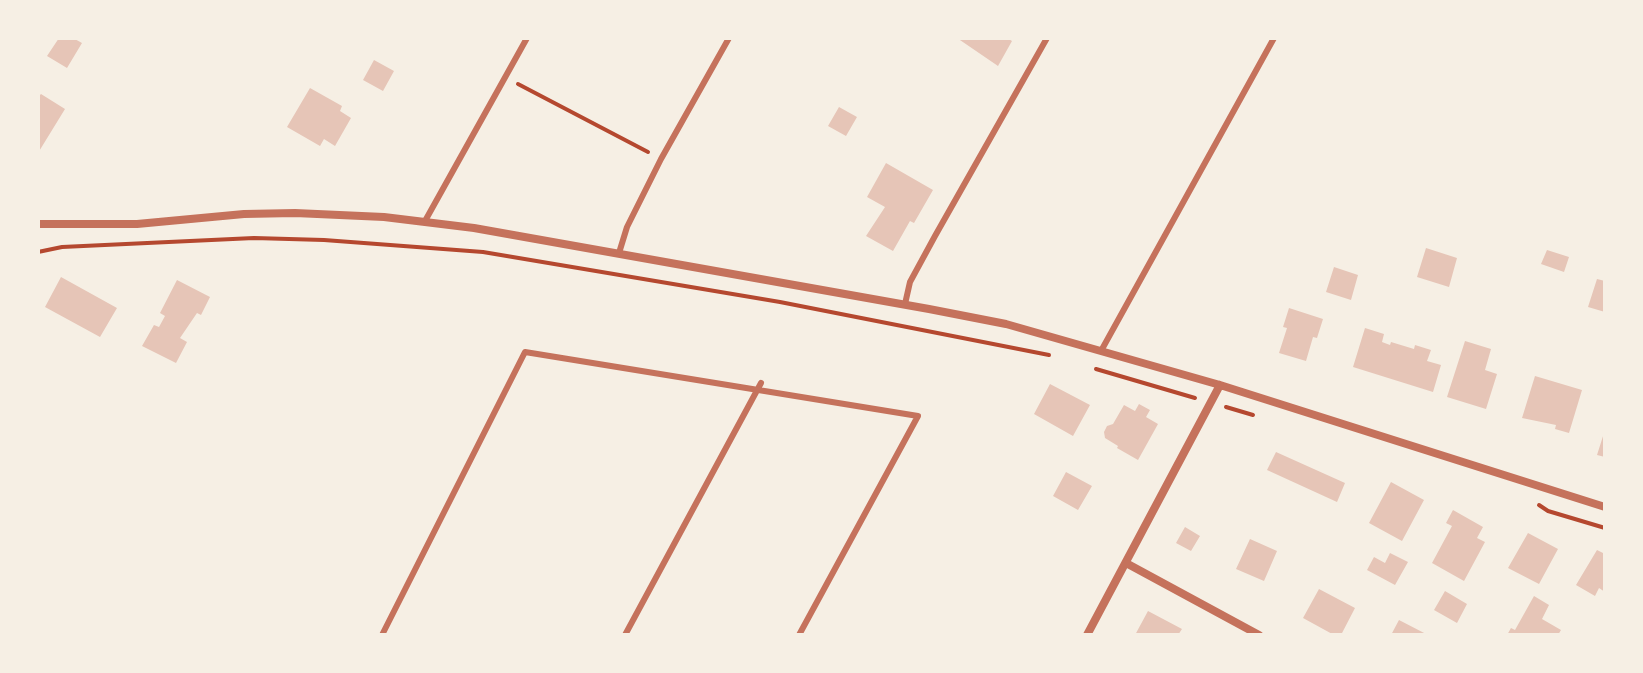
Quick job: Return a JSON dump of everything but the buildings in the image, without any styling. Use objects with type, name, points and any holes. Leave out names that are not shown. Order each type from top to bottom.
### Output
[{"type":"street","points":[[38,224],[137,224],[244,214],[295,213],[425,221],[905,304],[1006,324],[1220,385],[1605,507]]},
{"type":"street","points":[[1087,635],[1220,385]]},
{"type":"street","points":[[1126,563],[1259,635]]},
{"type":"lane","points":[[425,221],[527,38]]},
{"type":"lane","points":[[619,253],[627,227],[661,159],[729,38]]},
{"type":"lane","points":[[905,304],[910,282],[1047,38]]},
{"type":"lane","points":[[1101,351],[1274,38]]},
{"type":"lane","points":[[382,635],[525,352],[918,416],[799,635]]},
{"type":"lane","points":[[625,635],[761,383]]},
{"type":"path","points":[[505,77],[661,159]]},
{"type":"path","points":[[38,252],[62,247],[254,238],[483,252],[780,302],[1050,355]]},
{"type":"path","points":[[1093,368],[1260,417]]},
{"type":"path","points":[[1535,501],[1548,511],[1605,528]]}]
